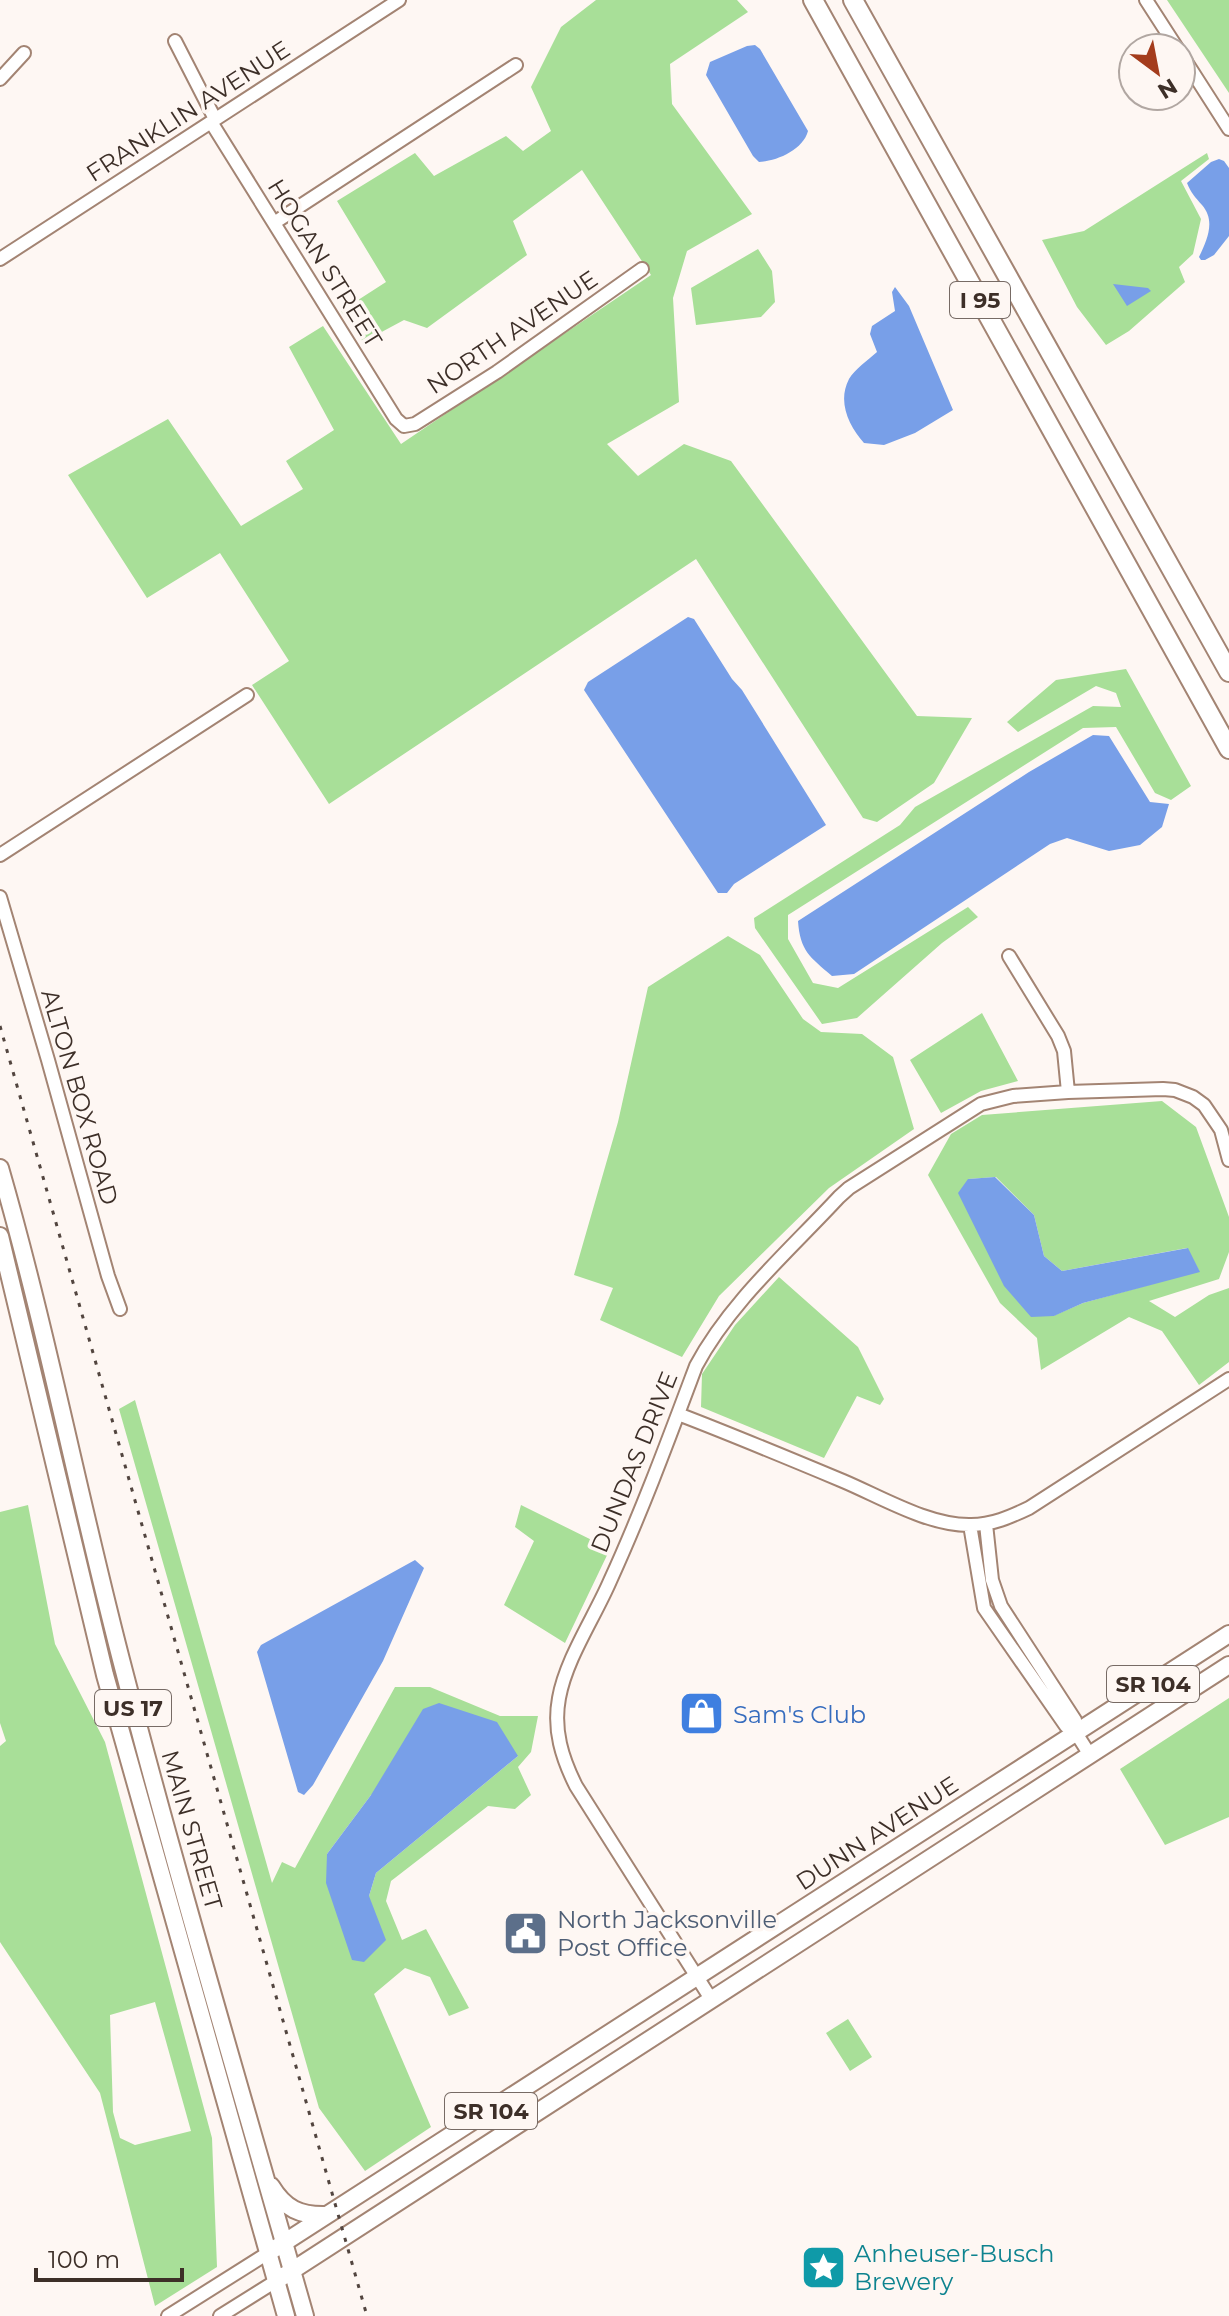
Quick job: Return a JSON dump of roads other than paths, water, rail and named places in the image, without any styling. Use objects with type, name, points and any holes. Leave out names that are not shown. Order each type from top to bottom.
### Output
[{"type":"highway","name":"I 95","points":[[813,0],[1229,749]]},
{"type":"highway","name":"I 95","points":[[853,0],[1229,672]]},
{"type":"main road","name":"MAIN STREET","points":[[0,1168],[31,1280],[156,1792],[305,2316]]},
{"type":"main road","name":"MAIN STREET","points":[[0,1236],[105,1675],[286,2316]]},
{"type":"main road","name":"DUNN AVENUE","points":[[268,2253],[1229,1634]]},
{"type":"main road","name":"DUNN AVENUE","points":[[276,2281],[1229,1665]]},
{"type":"main road","points":[[265,2178],[291,2209],[312,2216],[329,2215]]},
{"type":"street","name":"FRANKLIN AVENUE","points":[[0,259],[399,0]]},
{"type":"street","points":[[1146,0],[1167,32]]},
{"type":"street","name":"HOGAN STREET","points":[[175,41],[213,121],[396,419],[404,426]]},
{"type":"street","points":[[0,79],[24,53]]},
{"type":"street","points":[[274,223],[516,65]]},
{"type":"street","points":[[1197,79],[1229,129]]},
{"type":"street","name":"NORTH AVENUE","points":[[404,426],[415,424],[497,372],[642,269]]},
{"type":"street","points":[[0,855],[247,695]]},
{"type":"street","name":"ALTON BOX ROAD","points":[[0,897],[120,1309]]},
{"type":"street","points":[[1009,956],[1058,1036],[1064,1051],[1068,1092]]},
{"type":"street","name":"DUNDAS DRIVE","points":[[711,1999],[575,1785],[562,1754],[556,1727],[559,1699],[568,1670],[626,1545],[696,1366],[716,1330],[849,1188],[981,1104],[1013,1096],[1068,1092],[1175,1090],[1204,1105],[1221,1130],[1229,1160]]},
{"type":"street","points":[[678,1414],[902,1507],[950,1523],[986,1524],[1010,1517],[1035,1504],[1229,1379]]},
{"type":"street","points":[[986,1524],[992,1580],[1001,1606],[1075,1720],[1076,1733]]},
{"type":"street","points":[[970,1525],[984,1608],[1066,1726],[1076,1733],[1090,1755]]},
{"type":"street","points":[[105,1675],[124,1671]]},
{"type":"street","points":[[168,2316],[268,2253]]},
{"type":"street","points":[[220,2316],[276,2281]]},
{"type":"water","points":[[755,45],[808,131],[795,149],[759,162],[706,75],[710,62]]},
{"type":"water","points":[[1219,159],[1229,168],[1229,236],[1214,255],[1201,260],[1199,257],[1207,237],[1209,217],[1187,183]]},
{"type":"water","points":[[1113,284],[1148,288],[1151,291],[1127,306]]},
{"type":"water","points":[[895,287],[909,306],[953,410],[915,433],[884,445],[864,443],[846,413],[844,396],[849,379],[877,352],[870,334],[872,326],[895,311],[892,292]]},
{"type":"water","points":[[688,617],[694,619],[742,690],[826,825],[734,884],[727,893],[718,893],[584,690],[588,682]]},
{"type":"water","points":[[1093,735],[1109,736],[1150,802],[1169,804],[1162,827],[1140,845],[1109,851],[1067,838],[1050,844],[854,974],[832,976],[808,953],[801,940],[798,921],[1029,772]]},
{"type":"water","points":[[995,1177],[1034,1215],[1044,1256],[1062,1271],[1188,1248],[1200,1272],[1083,1303],[1054,1316],[1031,1317],[1004,1286],[958,1193],[968,1179]]},
{"type":"water","points":[[415,1560],[424,1568],[383,1661],[313,1785],[304,1795],[298,1792],[257,1652],[261,1645]]},
{"type":"water","points":[[439,1703],[497,1722],[518,1756],[376,1873],[369,1896],[386,1940],[364,1962],[352,1960],[326,1883],[327,1854],[371,1795],[423,1709]]},
{"type":"railway","points":[[0,1026],[367,2316]]},
{"type":"place","name":"Sam's Club","points":[[702,1714]]},
{"type":"place","name":"North Jacksonville Post Office","points":[[526,1933]]},
{"type":"place","name":"Anheuser-Busch Brewery","points":[[823,2267]]}]
